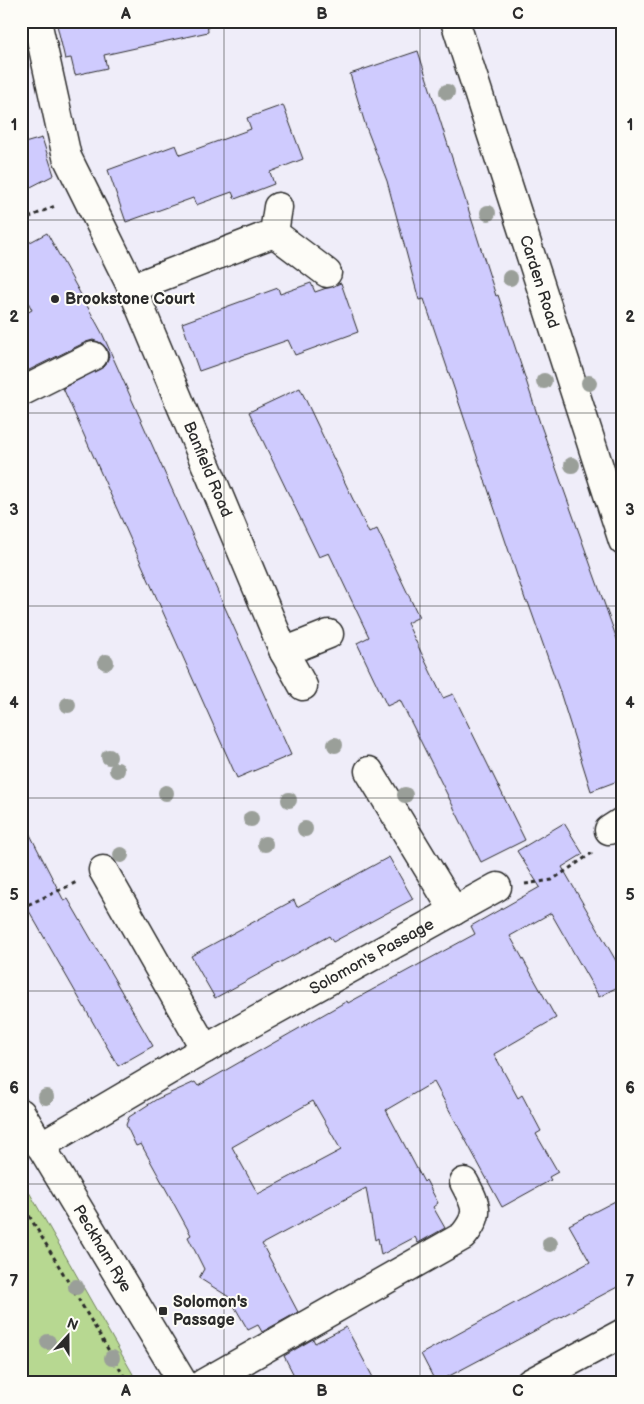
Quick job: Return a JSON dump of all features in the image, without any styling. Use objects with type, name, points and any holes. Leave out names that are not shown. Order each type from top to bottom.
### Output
[{"type":"street","name":"Banfield Road","points":[[37,21],[67,157],[132,288],[284,652],[304,686]]},
{"type":"street","name":"Carden Road","points":[[455,21],[623,541]]},
{"type":"street","points":[[132,288],[276,220],[327,273]]},
{"type":"street","points":[[21,392],[93,356]]},
{"type":"street","points":[[284,652],[329,634]]},
{"type":"street","points":[[369,771],[454,911]]},
{"type":"street","points":[[103,870],[205,1049]]},
{"type":"street","name":"Solomon's Passage","points":[[40,1146],[205,1049],[497,887]]},
{"type":"street","name":"Peckham Rye","points":[[21,1113],[183,1383]]},
{"type":"street","points":[[204,1383],[463,1236],[474,1222],[476,1204],[464,1182]]},
{"type":"street","points":[[530,1383],[623,1333]]},
{"type":"path","points":[[21,221],[84,192]]},
{"type":"path","points":[[497,887],[552,880],[593,853],[616,826]]},
{"type":"path","points":[[21,908],[103,870]]},
{"type":"path","points":[[21,1202],[128,1383]]},
{"type":"green space","points":[[21,1178],[25,1185],[138,1383],[21,1383]]},
{"type":"building","points":[[73,21],[207,21],[208,32],[104,55],[107,68],[75,75],[71,58],[65,59],[57,25]]},
{"type":"building","points":[[418,51],[496,296],[498,295],[540,423],[623,656],[623,779],[591,791],[560,692],[528,602],[526,602],[424,299],[419,300],[387,181],[366,127],[350,74]]},
{"type":"building","points":[[283,105],[303,159],[270,172],[274,184],[235,199],[232,192],[196,205],[193,198],[126,222],[108,170],[176,145],[180,155],[251,129],[247,118]]},
{"type":"building","points":[[42,138],[54,175],[21,192],[21,144]]},
{"type":"building","points":[[47,233],[102,333],[291,755],[237,778],[63,388],[106,365],[109,356],[107,349],[101,343],[93,340],[86,342],[21,374],[21,316],[32,310],[21,288],[21,247]]},
{"type":"building","points":[[311,283],[315,292],[341,283],[358,332],[295,355],[288,340],[199,371],[182,323],[278,288],[280,294]]},
{"type":"building","points":[[300,388],[369,533],[377,529],[419,617],[407,623],[443,698],[453,694],[525,840],[481,862],[400,700],[387,706],[357,643],[369,637],[329,553],[319,557],[249,412]]},
{"type":"building","points":[[21,817],[64,901],[68,899],[153,1046],[118,1066],[21,897]]},
{"type":"building","points":[[564,823],[583,854],[562,867],[623,973],[623,984],[599,997],[551,913],[510,936],[556,1018],[494,1054],[518,1098],[522,1095],[541,1131],[536,1134],[558,1172],[549,1177],[551,1180],[502,1207],[434,1082],[386,1110],[424,1182],[426,1180],[438,1203],[433,1207],[445,1228],[418,1243],[415,1237],[381,1255],[378,1238],[375,1240],[366,1188],[262,1244],[298,1312],[262,1332],[258,1325],[248,1330],[229,1297],[199,1278],[204,1269],[188,1237],[191,1235],[141,1144],[136,1146],[126,1125],[129,1117],[157,1099],[195,1082],[198,1086],[347,1001],[348,1003],[475,934],[471,926],[540,887],[517,851]],"holes":[[[313,1101],[341,1150],[258,1194],[232,1147]]]},
{"type":"building","points":[[389,857],[413,899],[333,942],[329,936],[215,998],[191,956],[294,900],[297,907]]},
{"type":"building","points":[[623,1197],[623,1284],[436,1383],[421,1354],[590,1262],[569,1225]]},
{"type":"building","points":[[346,1327],[376,1383],[298,1383],[284,1356],[313,1339],[315,1343]]},
{"type":"place","name":"Brookstone Court","points":[[55,299]]},
{"type":"place","name":"Solomon's Passage","points":[[163,1311]]}]
